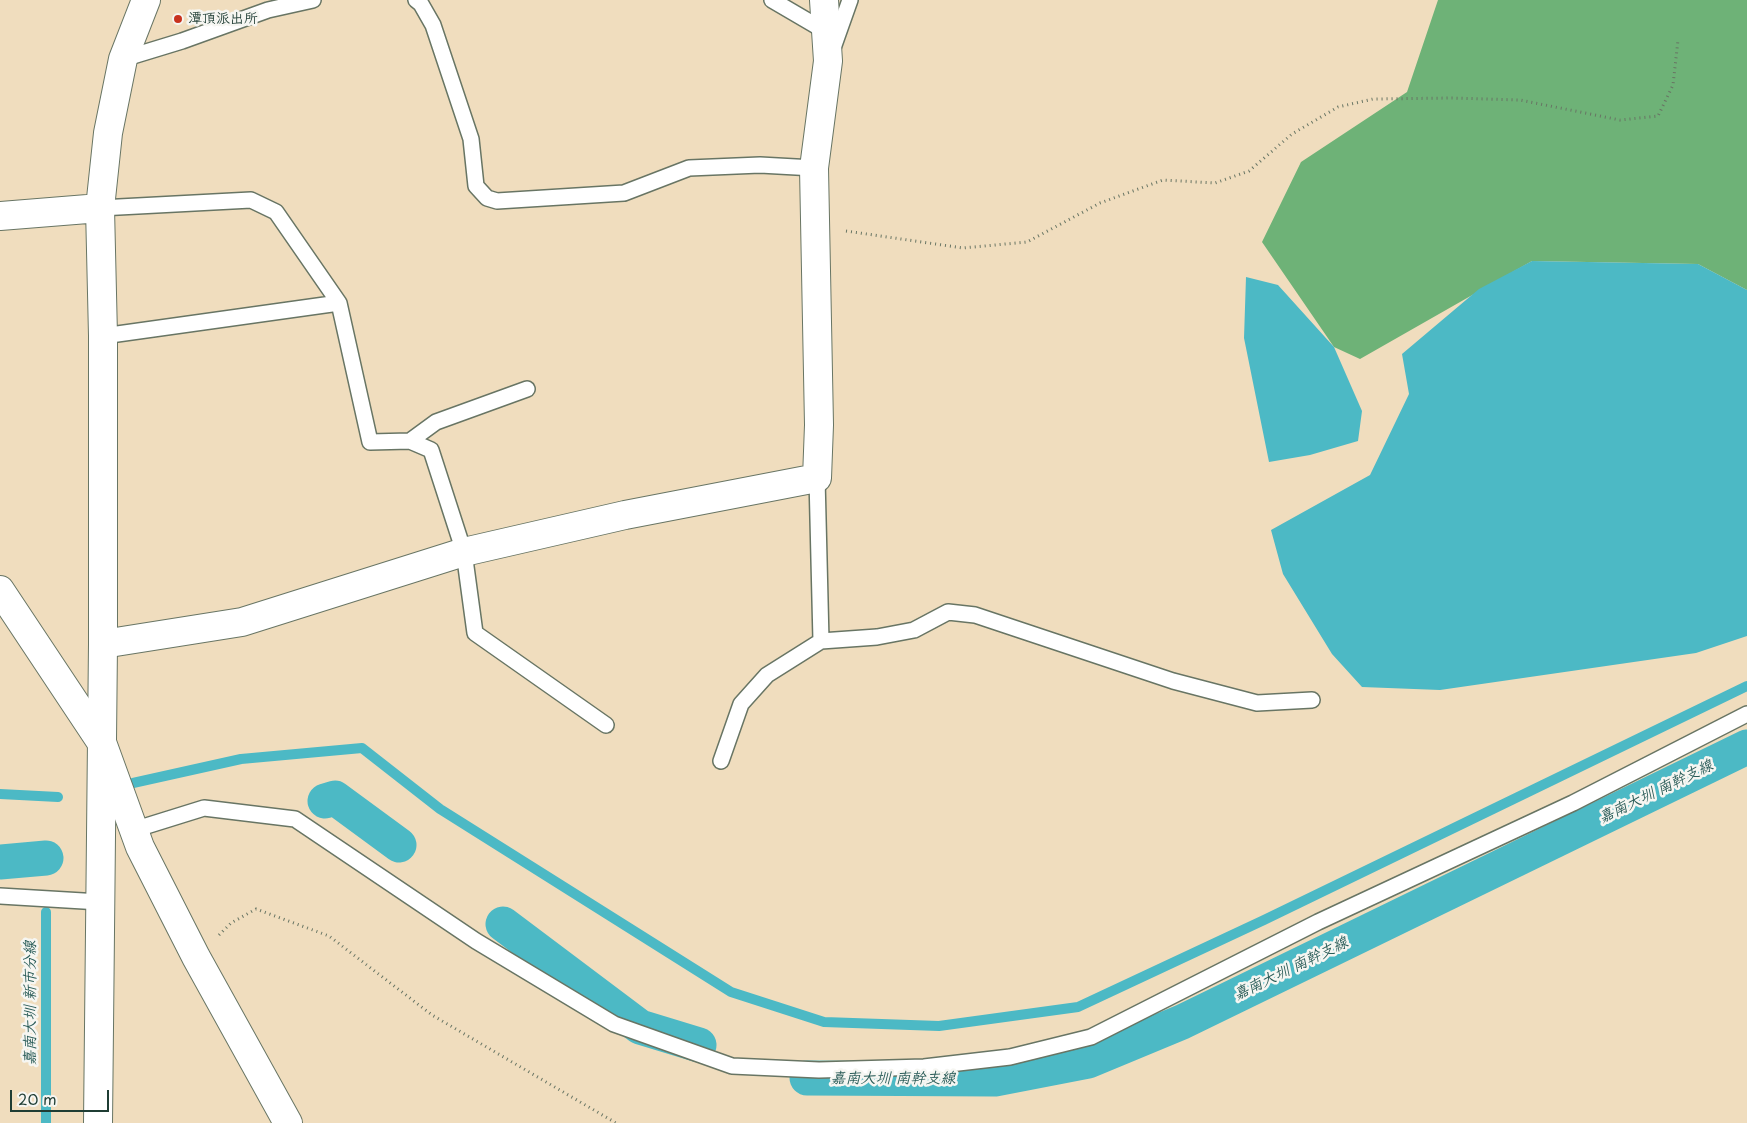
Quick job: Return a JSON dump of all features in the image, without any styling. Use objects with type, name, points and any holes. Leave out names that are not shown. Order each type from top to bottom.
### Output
[{"type":"street","points":[[98,1123],[103,745],[103,336],[100,208],[108,132],[123,59],[146,0]]},
{"type":"street","points":[[103,644],[242,622],[464,552],[625,515],[817,478],[819,425],[814,168],[828,61],[824,0]]},
{"type":"street","points":[[0,216],[100,208]]},
{"type":"street","points":[[0,590],[103,745],[140,847],[196,957],[288,1123]]},
{"type":"lane","points":[[123,59],[182,41],[268,10],[313,0]]},
{"type":"lane","points":[[416,0],[421,4],[433,25],[471,139],[476,186],[486,198],[497,202],[624,193],[689,168],[760,165],[814,168]]},
{"type":"lane","points":[[772,0],[825,31]]},
{"type":"lane","points":[[828,61],[850,0]]},
{"type":"lane","points":[[100,208],[251,200],[276,212],[339,303],[370,442],[410,441],[431,450],[464,552],[475,634],[606,725]]},
{"type":"lane","points":[[103,336],[339,303]]},
{"type":"lane","points":[[410,441],[436,422],[527,389]]},
{"type":"lane","points":[[817,478],[821,641]]},
{"type":"lane","points":[[721,761],[741,704],[767,676],[821,641],[877,638],[914,630],[948,612],[976,614],[1173,680],[1258,703],[1312,700]]},
{"type":"lane","points":[[140,847],[143,827],[204,808],[295,819],[476,941],[614,1024],[732,1066],[819,1070],[924,1068],[1010,1057],[1091,1037],[1318,922],[1573,803],[1747,714]]},
{"type":"lane","points":[[0,896],[100,902]]},
{"type":"path","points":[[814,226],[963,248],[1027,242],[1100,202],[1163,180],[1215,182],[1250,171],[1292,134],[1338,108],[1373,99],[1452,98],[1520,100],[1620,120],[1658,116],[1673,85],[1678,40]]},
{"type":"path","points":[[196,957],[231,923],[256,909],[329,936],[432,1015],[616,1123]]},
{"type":"green space","points":[[1438,0],[1747,0],[1747,290],[1698,264],[1532,261],[1360,359],[1334,347],[1262,242],[1301,162],[1407,92]]},
{"type":"water","points":[[1532,261],[1698,264],[1747,290],[1747,636],[1696,653],[1440,690],[1362,687],[1332,654],[1283,574],[1271,530],[1370,475],[1409,394],[1402,354],[1479,289]]},
{"type":"water","points":[[1246,277],[1278,285],[1334,347],[1362,411],[1358,441],[1310,455],[1269,462],[1244,338]]},
{"type":"waterway","points":[[133,783],[241,759],[362,748],[440,809],[731,992],[824,1022],[939,1026],[1078,1007],[1264,920],[1747,686]]},
{"type":"waterway","name":"嘉南大圳 南幹支線","points":[[807,1078],[995,1079],[1088,1061],[1182,1022],[1747,747]]},
{"type":"waterway","points":[[0,794],[58,797]]},
{"type":"waterway","name":"嘉南大圳 南幹支線","points":[[325,801],[335,798],[399,845]]},
{"type":"waterway","name":"嘉南大圳 南幹支線","points":[[0,862],[46,858]]},
{"type":"waterway","name":"嘉南大圳 新市分線","points":[[46,912],[46,1123]]},
{"type":"waterway","name":"嘉南大圳 南幹支線","points":[[503,924],[640,1027],[699,1045]]},
{"type":"place","name":"潭頂派出所","points":[[178,19]]}]
